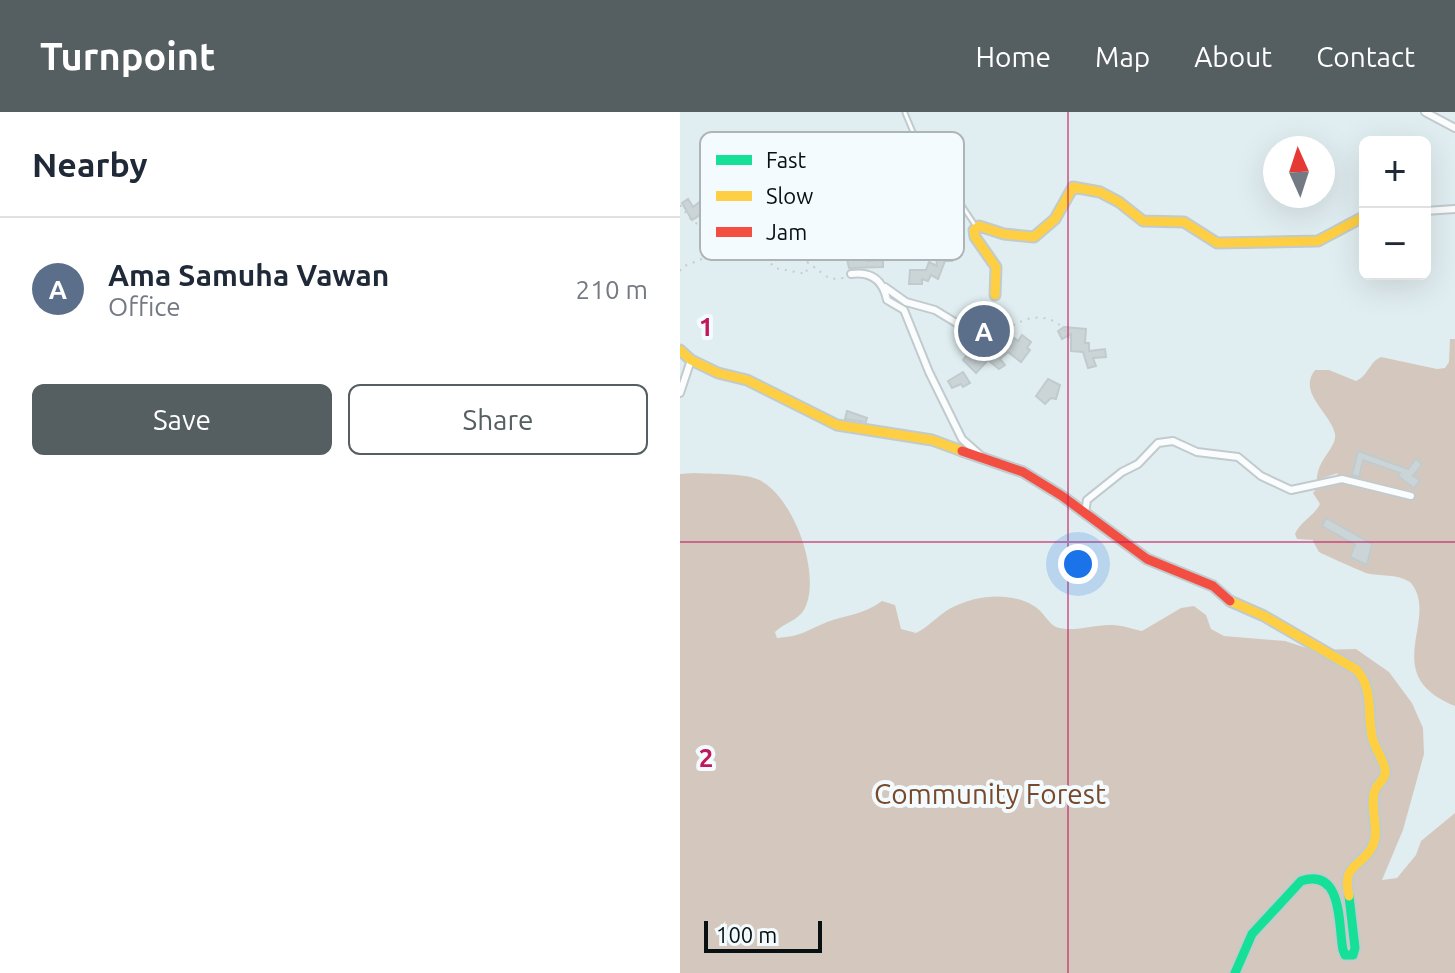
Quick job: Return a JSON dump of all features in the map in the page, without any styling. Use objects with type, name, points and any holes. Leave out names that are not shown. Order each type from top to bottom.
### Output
[{"type":"street","points":[[1425,112],[1455,128]]},
{"type":"street","points":[[995,295],[996,267],[975,237],[974,230],[979,226],[1004,234],[1034,237],[1055,219],[1073,187],[1100,192],[1143,221],[1184,222],[1217,243],[1318,241],[1359,219]]},
{"type":"street","points":[[1431,211],[1455,209]]},
{"type":"street","points":[[851,274],[864,272],[872,275],[906,302],[935,310],[963,327]]},
{"type":"street","points":[[885,287],[887,300],[904,310],[929,372],[962,439],[984,458]]},
{"type":"street","points":[[680,350],[691,360],[718,373],[747,380],[837,425],[932,440],[1023,472],[1147,559],[1213,586],[1230,601],[1264,616],[1357,670],[1369,691],[1371,730],[1385,769],[1375,790],[1375,838],[1372,848],[1349,870],[1345,880],[1352,909],[1353,955],[1345,955],[1341,947],[1341,920],[1332,892],[1322,879],[1311,876],[1295,887],[1252,934],[1235,973]]},
{"type":"street","points":[[680,393],[691,360]]},
{"type":"street","points":[[1085,513],[1087,500],[1122,472],[1138,464],[1151,448],[1164,442],[1180,442],[1197,452],[1238,457],[1261,476],[1291,490],[1342,479],[1411,496]]},
{"type":"lane","points":[[905,113],[913,132]]},
{"type":"lane","points":[[964,208],[977,228]]},
{"type":"path","points":[[680,205],[686,216],[700,224]]},
{"type":"path","points":[[680,271],[682,267],[702,260]]},
{"type":"path","points":[[768,260],[775,268],[806,274],[808,263]]},
{"type":"path","points":[[804,260],[830,279],[843,280],[851,274]]},
{"type":"path","points":[[963,327],[987,316],[1015,325],[1024,319],[1048,319],[1063,327],[1070,342]]},
{"type":"green space","points":[[1450,339],[1455,339],[1455,706],[1432,693],[1419,678],[1414,662],[1418,596],[1410,582],[1394,576],[1366,573],[1319,552],[1313,540],[1297,539],[1295,534],[1320,504],[1313,493],[1317,488],[1334,482],[1338,473],[1317,480],[1335,434],[1312,395],[1311,378],[1315,370],[1329,370],[1356,381],[1381,357],[1445,368],[1449,362]]},
{"type":"green space","name":"Community Forest","points":[[680,474],[757,479],[770,487],[793,518],[807,557],[809,595],[801,614],[775,632],[777,638],[862,612],[882,601],[895,605],[901,629],[916,633],[946,611],[992,596],[1024,601],[1034,606],[1053,625],[1063,629],[1112,625],[1142,631],[1181,608],[1194,606],[1206,615],[1211,629],[1224,636],[1285,641],[1313,650],[1356,649],[1389,672],[1412,703],[1423,728],[1424,754],[1403,830],[1382,880],[1397,878],[1416,855],[1421,841],[1455,813],[1455,973],[680,973]]},
{"type":"building","points":[[688,199],[693,207],[700,201],[700,215],[692,220],[682,203]]},
{"type":"building","points":[[847,260],[883,260],[883,267],[849,268]]},
{"type":"building","points":[[936,260],[952,260],[945,261],[938,279],[931,275],[928,281],[922,279],[922,284],[909,284],[910,270],[926,270],[929,262],[937,266]]},
{"type":"building","points":[[1064,327],[1086,329],[1085,343],[1089,343],[1089,351],[1105,349],[1106,357],[1093,358],[1096,366],[1088,368],[1083,352],[1071,351],[1071,334],[1062,339],[1058,331]]},
{"type":"building","points":[[983,328],[994,335],[998,331],[1011,342],[1014,338],[1018,341],[1022,335],[1031,342],[1027,348],[1030,350],[1021,362],[1008,352],[1000,359],[1005,365],[999,369],[988,360],[976,373],[963,360]]},
{"type":"building","points":[[963,372],[970,383],[952,388],[948,381]]},
{"type":"building","points":[[1048,379],[1060,385],[1056,399],[1051,398],[1045,404],[1036,396]]},
{"type":"building","points":[[847,411],[867,418],[866,422],[845,419]]},
{"type":"building","points":[[1358,451],[1408,469],[1416,459],[1422,464],[1413,476],[1420,480],[1414,488],[1398,476],[1400,473],[1363,460],[1359,477],[1352,475]]},
{"type":"building","points":[[1326,518],[1372,544],[1367,565],[1350,557],[1355,545],[1322,526]]},
{"type":"traffic: fast","points":[[1235,973],[1252,934],[1301,881],[1315,879],[1325,883],[1332,891],[1339,914],[1343,950],[1345,955],[1353,955],[1355,948],[1349,896]]},
{"type":"traffic: slow","points":[[995,295],[996,267],[975,237],[974,230],[979,226],[1004,234],[1034,237],[1055,219],[1073,187],[1100,192],[1143,221],[1184,222],[1217,243],[1318,241],[1359,219]]},
{"type":"traffic: slow","points":[[680,350],[691,360],[718,373],[747,380],[837,425],[932,440],[962,451]]},
{"type":"traffic: slow","points":[[1230,601],[1264,616],[1357,670],[1363,678],[1373,740],[1385,772],[1373,797],[1373,845],[1350,871],[1347,885],[1349,896]]},
{"type":"traffic: jam","points":[[962,451],[1023,472],[1062,496],[1147,559],[1213,586],[1230,601]]},
{"type":"place","name":"Ama Samuha Vawan","points":[[984,331]]}]
